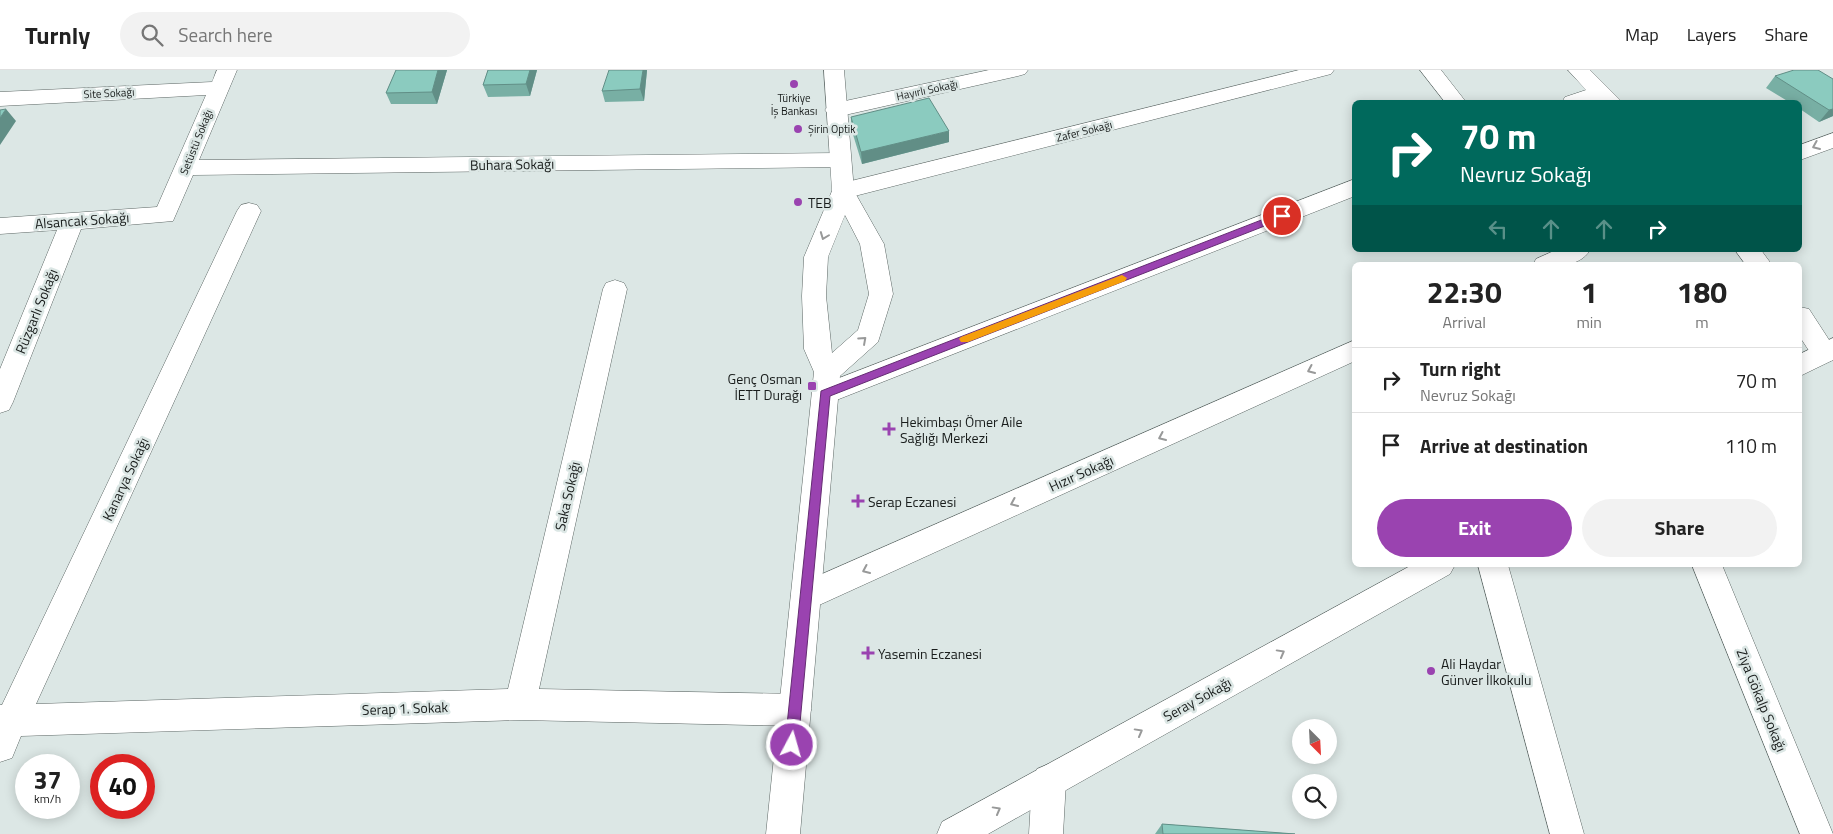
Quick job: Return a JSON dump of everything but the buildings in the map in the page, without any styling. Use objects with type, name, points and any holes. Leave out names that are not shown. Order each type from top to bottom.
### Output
[{"type":"street","points":[[826,383],[869,334],[880,294],[872,244],[843,191],[839,160],[834,70]]},
{"type":"street","name":"Hayırlı Sokağı","points":[[836,110],[1018,70]]},
{"type":"street","name":"Zafer Sokağı","points":[[843,191],[1324,70]]},
{"type":"street","points":[[1430,70],[1454,100]]},
{"type":"street","points":[[1578,70],[1605,97]]},
{"type":"street","name":"Site Sokağı","points":[[0,99],[222,79]]},
{"type":"street","name":"Setüstü Sokağı","points":[[165,214],[222,79]]},
{"type":"street","points":[[1585,100],[1605,97]]},
{"type":"street","points":[[1802,152],[1833,140]]},
{"type":"street","name":"Buhara Sokağı","points":[[185,168],[839,160]]},
{"type":"street","points":[[826,383],[1352,188]]},
{"type":"street","points":[[783,834],[826,383],[817,349],[814,296],[816,257],[843,191]]},
{"type":"street","name":"Kanarya Sokağı","points":[[5,729],[249,211]]},
{"type":"street","name":"Alsancak Sokağı","points":[[0,226],[165,214]]},
{"type":"street","name":"Rüzgarlı Sokağı","points":[[0,402],[72,221]]},
{"type":"street","points":[[1552,262],[1574,252]]},
{"type":"street","points":[[1748,252],[1757,262]]},
{"type":"street","name":"Saka Sokağı","points":[[520,704],[615,289]]},
{"type":"street","points":[[1802,319],[1830,356],[1802,365]]},
{"type":"street","name":"Hızır Sokağı","points":[[806,596],[1352,351]]},
{"type":"street","name":"Seray Sokağı","points":[[954,834],[1436,567]]},
{"type":"street","points":[[1494,567],[1567,834]]},
{"type":"street","name":"Ziya Gökalp Sokağı","points":[[1708,567],[1817,834]]},
{"type":"street","name":"Serap 1. Sokak","points":[[5,729],[520,704],[795,710]]},
{"type":"street","points":[[1046,834],[1049,782]]},
{"type":"slow traffic","points":[[964,339],[1122,278]]},
{"type":"place","name":"Türkiye İş Bankası","points":[[794,84]]},
{"type":"place","name":"Şirin Optik","points":[[798,129]]},
{"type":"place","name":"TEB","points":[[798,202]]},
{"type":"place","name":"Genç Osman İETT Durağı","points":[[812,386]]},
{"type":"place","name":"Hekimbaşı Ömer Aile Sağlığı Merkezi","points":[[889,429]]},
{"type":"place","name":"Serap Eczanesi","points":[[858,501]]},
{"type":"place","name":"Yasemin Eczanesi","points":[[868,653]]},
{"type":"place","name":"Ali Haydar Günver İlkokulu","points":[[1431,671]]},
{"type":"route","points":[[792,745],[825,394],[1282,216]]}]
